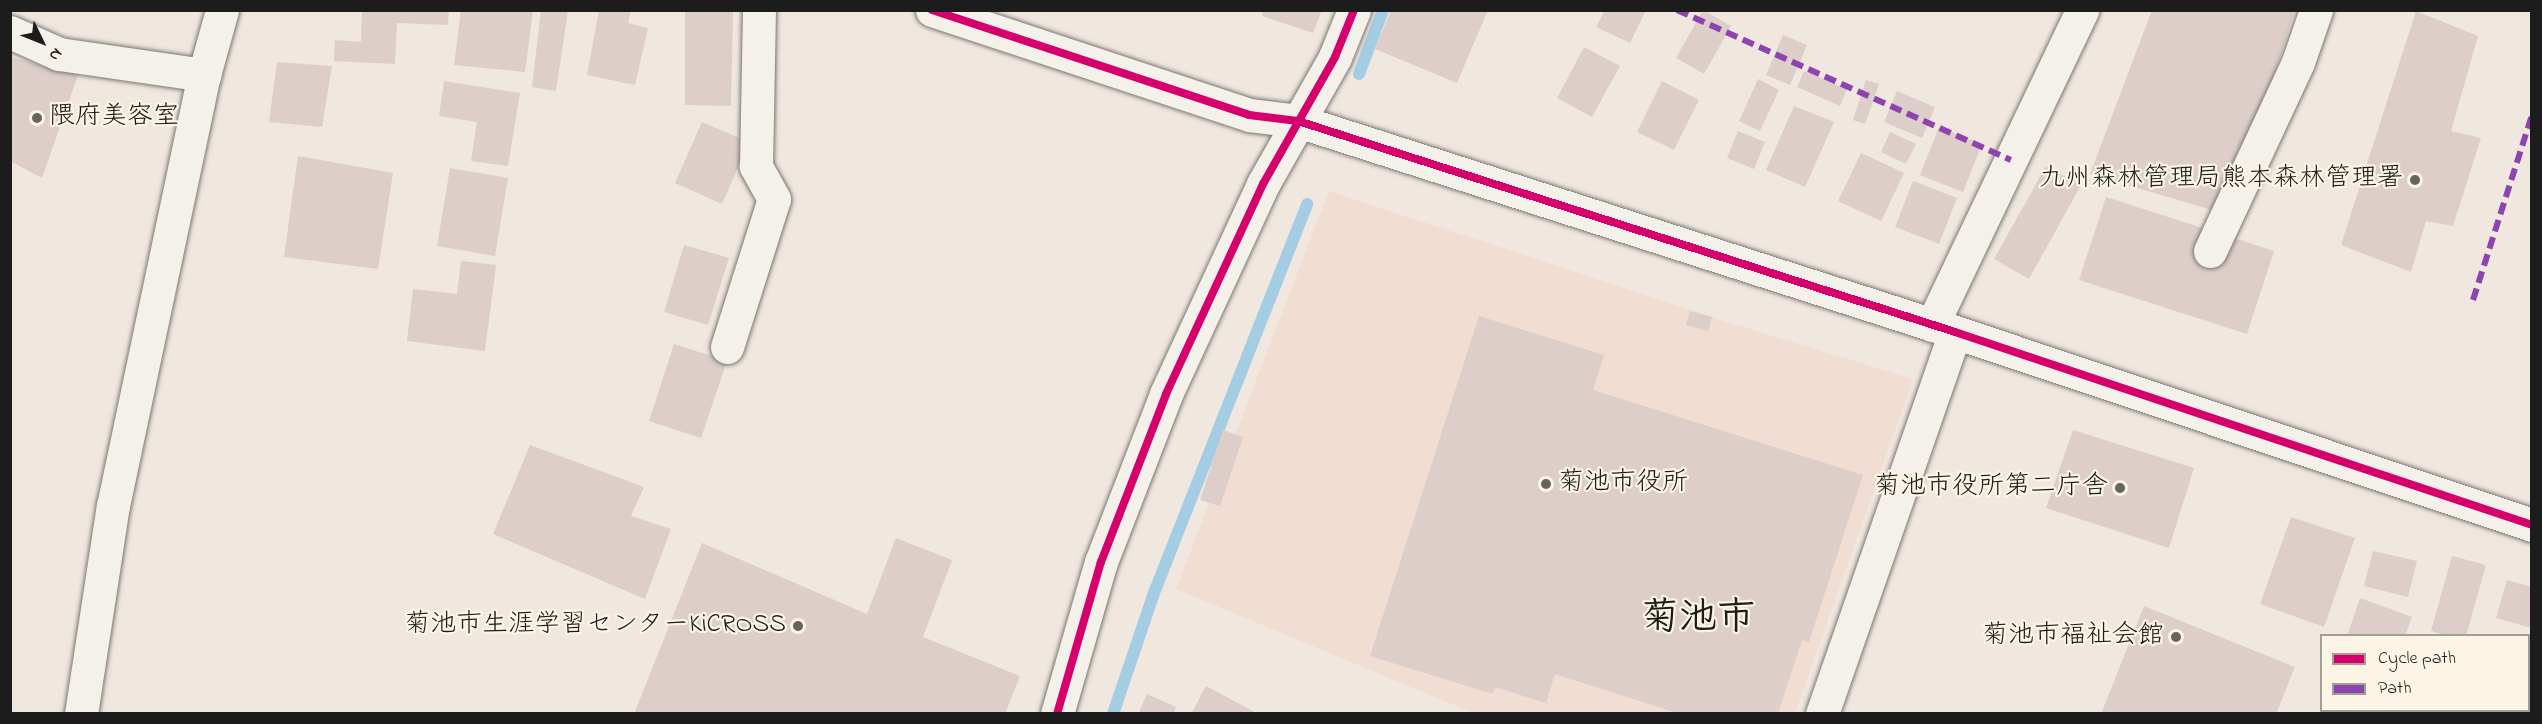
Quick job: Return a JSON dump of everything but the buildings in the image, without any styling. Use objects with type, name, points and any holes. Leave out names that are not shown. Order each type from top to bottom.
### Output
[{"type":"street","points":[[81,714],[112,506],[204,75],[222,10]]},
{"type":"street","points":[[727,348],[774,199],[756,166],[759,10]]},
{"type":"street","points":[[932,10],[1249,115],[1298,122],[1944,328],[2532,525]]},
{"type":"street","points":[[1057,714],[1101,562],[1166,394],[1263,184],[1335,57],[1354,10]]},
{"type":"street","points":[[1822,714],[1944,328],[2011,160],[2082,10]]},
{"type":"street","points":[[2210,251],[2298,62],[2316,10]]},
{"type":"street","points":[[10,32],[59,54],[204,75]]},
{"type":"shaded area","name":"菊池市役所","points":[[1329,191],[1727,322],[1913,379],[1795,713],[1473,713],[1176,589]]},
{"type":"waterway","points":[[1359,74],[1383,10]]},
{"type":"waterway","points":[[1113,714],[1154,593],[1307,204]]},
{"type":"marked path","points":[[1677,10],[2011,160]]},
{"type":"marked path","points":[[2473,300],[2532,115]]},
{"type":"cycle path","points":[[932,10],[1249,115],[1298,121],[1955,332],[2532,525]]},
{"type":"cycle path","points":[[1057,714],[1101,562],[1166,394],[1263,184],[1335,57],[1354,10]]},
{"type":"place","name":"隈府美容室","points":[[37,118]]},
{"type":"place","name":"九州森林管理局熊本森林管理署","points":[[2415,180]]},
{"type":"place","name":"菊池市役所","points":[[1546,484]]},
{"type":"place","name":"菊池市役所第二庁舎","points":[[2120,488]]},
{"type":"place","name":"菊池市生涯学習センターKiCROSS","points":[[798,626]]},
{"type":"place","name":"菊池市福祉会館","points":[[2176,637]]},
{"type":"district","name":"菊池市","points":[[1698,620]]}]
